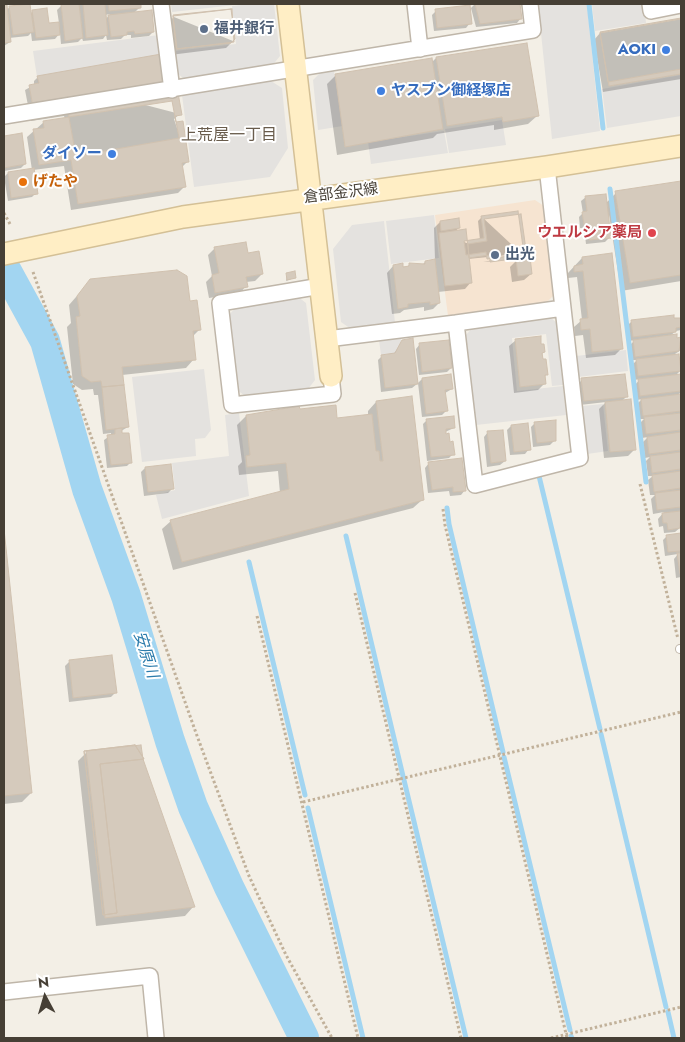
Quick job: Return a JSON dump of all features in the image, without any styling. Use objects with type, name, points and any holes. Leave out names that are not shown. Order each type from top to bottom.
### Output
[{"type":"main road","points":[[288,4],[331,376]]},
{"type":"main road","name":"倉部金沢線","points":[[4,254],[183,217],[310,198],[547,167],[681,146]]},
{"type":"street","points":[[162,4],[172,90]]},
{"type":"street","points":[[415,4],[420,49]]},
{"type":"street","points":[[4,116],[533,30],[530,4]]},
{"type":"street","points":[[650,4],[651,10],[681,6]]},
{"type":"street","points":[[456,323],[475,485],[580,458],[547,167]]},
{"type":"street","points":[[321,286],[220,303],[232,406],[333,394],[331,376]]},
{"type":"street","points":[[327,339],[563,308]]},
{"type":"street","points":[[4,992],[150,976],[156,1038]]},
{"type":"path","points":[[4,213],[10,224]]},
{"type":"path","points":[[33,272],[196,733],[249,876],[286,955],[332,1038]]},
{"type":"path","points":[[640,484],[681,649]]},
{"type":"path","points":[[442,509],[566,1036]]},
{"type":"path","points":[[355,592],[461,1038]]},
{"type":"path","points":[[257,616],[358,1038]]},
{"type":"path","points":[[303,802],[681,712]]},
{"type":"path","points":[[551,1038],[566,1036],[681,1007]]},
{"type":"shaded area","points":[[171,4],[244,4],[172,12]]},
{"type":"shaded area","points":[[274,4],[280,56],[271,67],[184,79],[176,72],[174,51],[236,44],[232,6]]},
{"type":"shaded area","points":[[538,4],[587,4],[600,131],[552,139]]},
{"type":"shaded area","points":[[592,4],[644,4],[646,23],[595,31]]},
{"type":"shaded area","points":[[159,35],[164,74],[41,103],[33,51]]},
{"type":"shaded area","points":[[334,71],[343,126],[318,130],[313,80],[320,73]]},
{"type":"shaded area","points":[[681,75],[681,116],[607,128],[602,89]]},
{"type":"shaded area","points":[[271,81],[282,88],[288,148],[270,177],[194,187],[182,95]]},
{"type":"shaded area","points":[[502,120],[506,145],[449,153],[445,129]]},
{"type":"shaded area","points":[[444,131],[448,153],[371,164],[368,142]]},
{"type":"shaded area","name":"出光","points":[[535,200],[544,206],[554,295],[547,302],[448,316],[435,215]]},
{"type":"shaded area","points":[[434,215],[439,258],[391,264],[386,221]]},
{"type":"shaded area","points":[[384,221],[395,323],[351,329],[341,322],[333,249],[352,225]]},
{"type":"shaded area","points":[[297,296],[306,303],[315,380],[308,389],[245,396],[236,389],[229,315],[236,307]]},
{"type":"shaded area","points":[[551,318],[557,323],[563,385],[552,386],[546,334],[512,338],[517,391],[563,386],[566,415],[476,425],[466,335],[473,327]]},
{"type":"shaded area","points":[[401,338],[403,353],[381,355],[379,340]]},
{"type":"shaded area","points":[[626,350],[628,371],[578,377],[576,356]]},
{"type":"shaded area","points":[[204,369],[211,430],[205,438],[195,439],[196,456],[142,462],[132,377]]},
{"type":"shaded area","points":[[603,404],[608,451],[587,454],[582,406]]},
{"type":"shaded area","points":[[239,413],[249,496],[162,519],[156,495],[175,490],[172,463],[229,456],[225,415]]},
{"type":"building","points":[[30,4],[34,32],[13,35],[9,6]]},
{"type":"building","points":[[61,4],[79,4],[83,38],[65,41]]},
{"type":"building","points":[[83,4],[105,4],[108,35],[86,38]]},
{"type":"building","points":[[108,4],[141,4],[141,8],[109,11]]},
{"type":"building","points":[[475,4],[520,4],[522,19],[480,24]]},
{"type":"building","points":[[4,5],[7,5],[11,42],[4,43]]},
{"type":"building","points":[[470,5],[472,24],[437,28],[435,9]]},
{"type":"building","points":[[47,8],[49,23],[59,22],[60,35],[36,38],[32,10]]},
{"type":"building","points":[[231,9],[235,39],[231,43],[176,49],[173,15]]},
{"type":"building","points":[[232,9],[234,42],[177,49],[173,16]]},
{"type":"building","points":[[152,10],[154,32],[135,34],[134,31],[127,32],[127,35],[111,37],[108,15]]},
{"type":"building","points":[[681,18],[681,74],[609,86],[600,32]]},
{"type":"building","points":[[681,19],[681,69],[608,82],[600,33]]},
{"type":"building","points":[[527,43],[539,116],[503,122],[502,117],[447,126],[436,57]]},
{"type":"building","points":[[167,53],[175,76],[182,115],[175,116],[179,138],[76,156],[68,112],[35,118],[29,85],[39,83],[37,76]]},
{"type":"building","points":[[432,58],[443,129],[345,147],[335,74]]},
{"type":"building","points":[[172,101],[176,122],[183,121],[189,162],[182,163],[186,187],[78,204],[71,160],[39,165],[33,129],[44,128],[43,121]]},
{"type":"building","points":[[22,133],[26,164],[4,168],[4,136]]},
{"type":"building","points":[[34,168],[38,194],[11,198],[8,172]]},
{"type":"building","name":"ウエルシア薬局","points":[[681,181],[681,275],[630,283],[615,191]]},
{"type":"building","points":[[606,194],[611,238],[589,240],[588,224],[584,225],[582,212],[587,211],[585,196]]},
{"type":"building","points":[[518,211],[524,254],[487,259],[486,252],[466,255],[464,241],[484,238],[481,216]]},
{"type":"building","points":[[521,214],[527,257],[490,262],[490,255],[469,258],[468,244],[487,241],[484,219]]},
{"type":"building","points":[[459,218],[460,228],[441,231],[440,221]]},
{"type":"building","points":[[466,229],[472,283],[445,286],[439,233]]},
{"type":"building","points":[[246,242],[248,253],[259,251],[263,274],[246,277],[248,287],[215,293],[212,275],[219,273],[214,247]]},
{"type":"building","points":[[612,253],[623,349],[592,352],[590,329],[581,330],[580,319],[588,318],[583,271],[574,272],[574,266],[583,264],[582,257]]},
{"type":"building","points":[[530,257],[532,274],[518,276],[516,259]]},
{"type":"building","points":[[435,259],[440,303],[430,305],[430,302],[408,304],[408,307],[398,309],[393,265],[403,263],[403,267],[409,266],[409,263],[425,264],[425,261]]},
{"type":"building","points":[[177,270],[187,276],[190,301],[197,300],[201,330],[193,331],[196,360],[122,367],[124,385],[102,387],[101,381],[91,382],[82,376],[76,317],[80,316],[77,296],[90,279]]},
{"type":"building","points":[[295,271],[296,278],[287,280],[286,273]]},
{"type":"building","points":[[674,315],[674,318],[681,318],[681,327],[676,328],[676,332],[633,337],[631,320]]},
{"type":"building","points":[[677,334],[677,338],[681,337],[679,351],[635,357],[633,340]]},
{"type":"building","points":[[541,336],[541,344],[544,344],[545,352],[542,353],[543,359],[546,359],[548,375],[545,375],[546,384],[520,387],[515,339]]},
{"type":"building","points":[[413,338],[418,384],[385,388],[381,355],[395,353],[402,340]]},
{"type":"building","points":[[449,340],[452,368],[422,372],[419,343]]},
{"type":"building","points":[[679,354],[681,371],[638,376],[636,359]]},
{"type":"building","points":[[451,374],[453,389],[445,390],[448,411],[426,414],[422,378]]},
{"type":"building","points":[[625,374],[628,397],[584,401],[581,378]]},
{"type":"building","points":[[681,374],[681,391],[640,396],[638,379]]},
{"type":"building","points":[[124,385],[129,427],[106,430],[102,387]]},
{"type":"building","points":[[681,394],[681,411],[643,416],[641,399]]},
{"type":"building","points":[[412,396],[424,500],[182,562],[170,520],[289,489],[286,463],[247,467],[246,456],[250,455],[246,415],[299,406],[300,409],[336,405],[337,418],[372,414],[376,451],[379,451],[380,461],[383,461],[376,401]]},
{"type":"building","points":[[631,399],[636,450],[610,452],[605,402]]},
{"type":"building","points":[[681,413],[681,430],[646,434],[644,417]]},
{"type":"building","points":[[454,416],[455,428],[446,429],[446,434],[449,433],[450,442],[453,441],[455,455],[431,457],[426,419]]},
{"type":"building","points":[[556,420],[556,441],[537,443],[534,422]]},
{"type":"building","points":[[528,423],[531,450],[514,452],[511,425]]},
{"type":"building","points":[[122,428],[122,433],[129,433],[132,463],[111,465],[107,435],[115,434],[115,429]]},
{"type":"building","points":[[503,430],[506,461],[491,463],[487,431]]},
{"type":"building","points":[[681,432],[681,450],[649,454],[647,437]]},
{"type":"building","points":[[681,452],[681,469],[652,473],[650,456]]},
{"type":"building","points":[[462,458],[466,491],[453,492],[453,487],[432,490],[428,462]]},
{"type":"building","points":[[171,464],[174,489],[148,492],[145,467]]},
{"type":"building","points":[[681,471],[681,488],[654,492],[652,475]]},
{"type":"building","points":[[681,490],[681,507],[657,510],[655,493]]},
{"type":"building","points":[[681,511],[680,528],[668,530],[667,523],[663,523],[662,513]]},
{"type":"building","points":[[4,529],[32,793],[4,796]]},
{"type":"building","points":[[681,533],[681,551],[668,552],[666,535]]},
{"type":"building","points":[[677,553],[681,553],[681,574],[680,574]]},
{"type":"building","points":[[112,655],[117,693],[73,698],[69,660]]},
{"type":"building","points":[[135,745],[144,759],[100,764],[117,913],[103,915],[84,751]]},
{"type":"building","points":[[135,745],[144,759],[100,764],[117,913],[103,915],[84,751]]},
{"type":"building","points":[[141,745],[143,759],[195,907],[105,918],[86,751]]},
{"type":"waterway","points":[[589,4],[603,128]]},
{"type":"waterway","points":[[610,189],[646,482]]},
{"type":"waterway","name":"安原川","points":[[4,266],[45,341],[87,489],[126,596],[170,741],[193,807],[229,887],[304,1038]]},
{"type":"waterway","points":[[539,476],[600,729]]},
{"type":"waterway","points":[[447,508],[449,524],[503,752]]},
{"type":"waterway","points":[[346,536],[403,776]]},
{"type":"waterway","points":[[249,562],[305,795]]},
{"type":"waterway","points":[[601,734],[666,1007]]},
{"type":"waterway","points":[[504,757],[570,1030]]},
{"type":"waterway","points":[[404,780],[466,1038]]},
{"type":"waterway","points":[[308,808],[363,1038]]},
{"type":"waterway","points":[[668,1012],[674,1038]]},
{"type":"place","name":"福井銀行","points":[[204,29]]},
{"type":"place","name":"AOKI","points":[[666,50]]},
{"type":"place","name":"ヤスブン御経塚店","points":[[381,91]]},
{"type":"place","name":"ダイソー","points":[[112,154]]},
{"type":"place","name":"げたや","points":[[23,182]]},
{"type":"place","name":"ウエルシア薬局","points":[[652,233]]},
{"type":"place","name":"出光","points":[[495,255]]},
{"type":"district","name":"上荒屋一丁目","points":[[229,136]]}]
